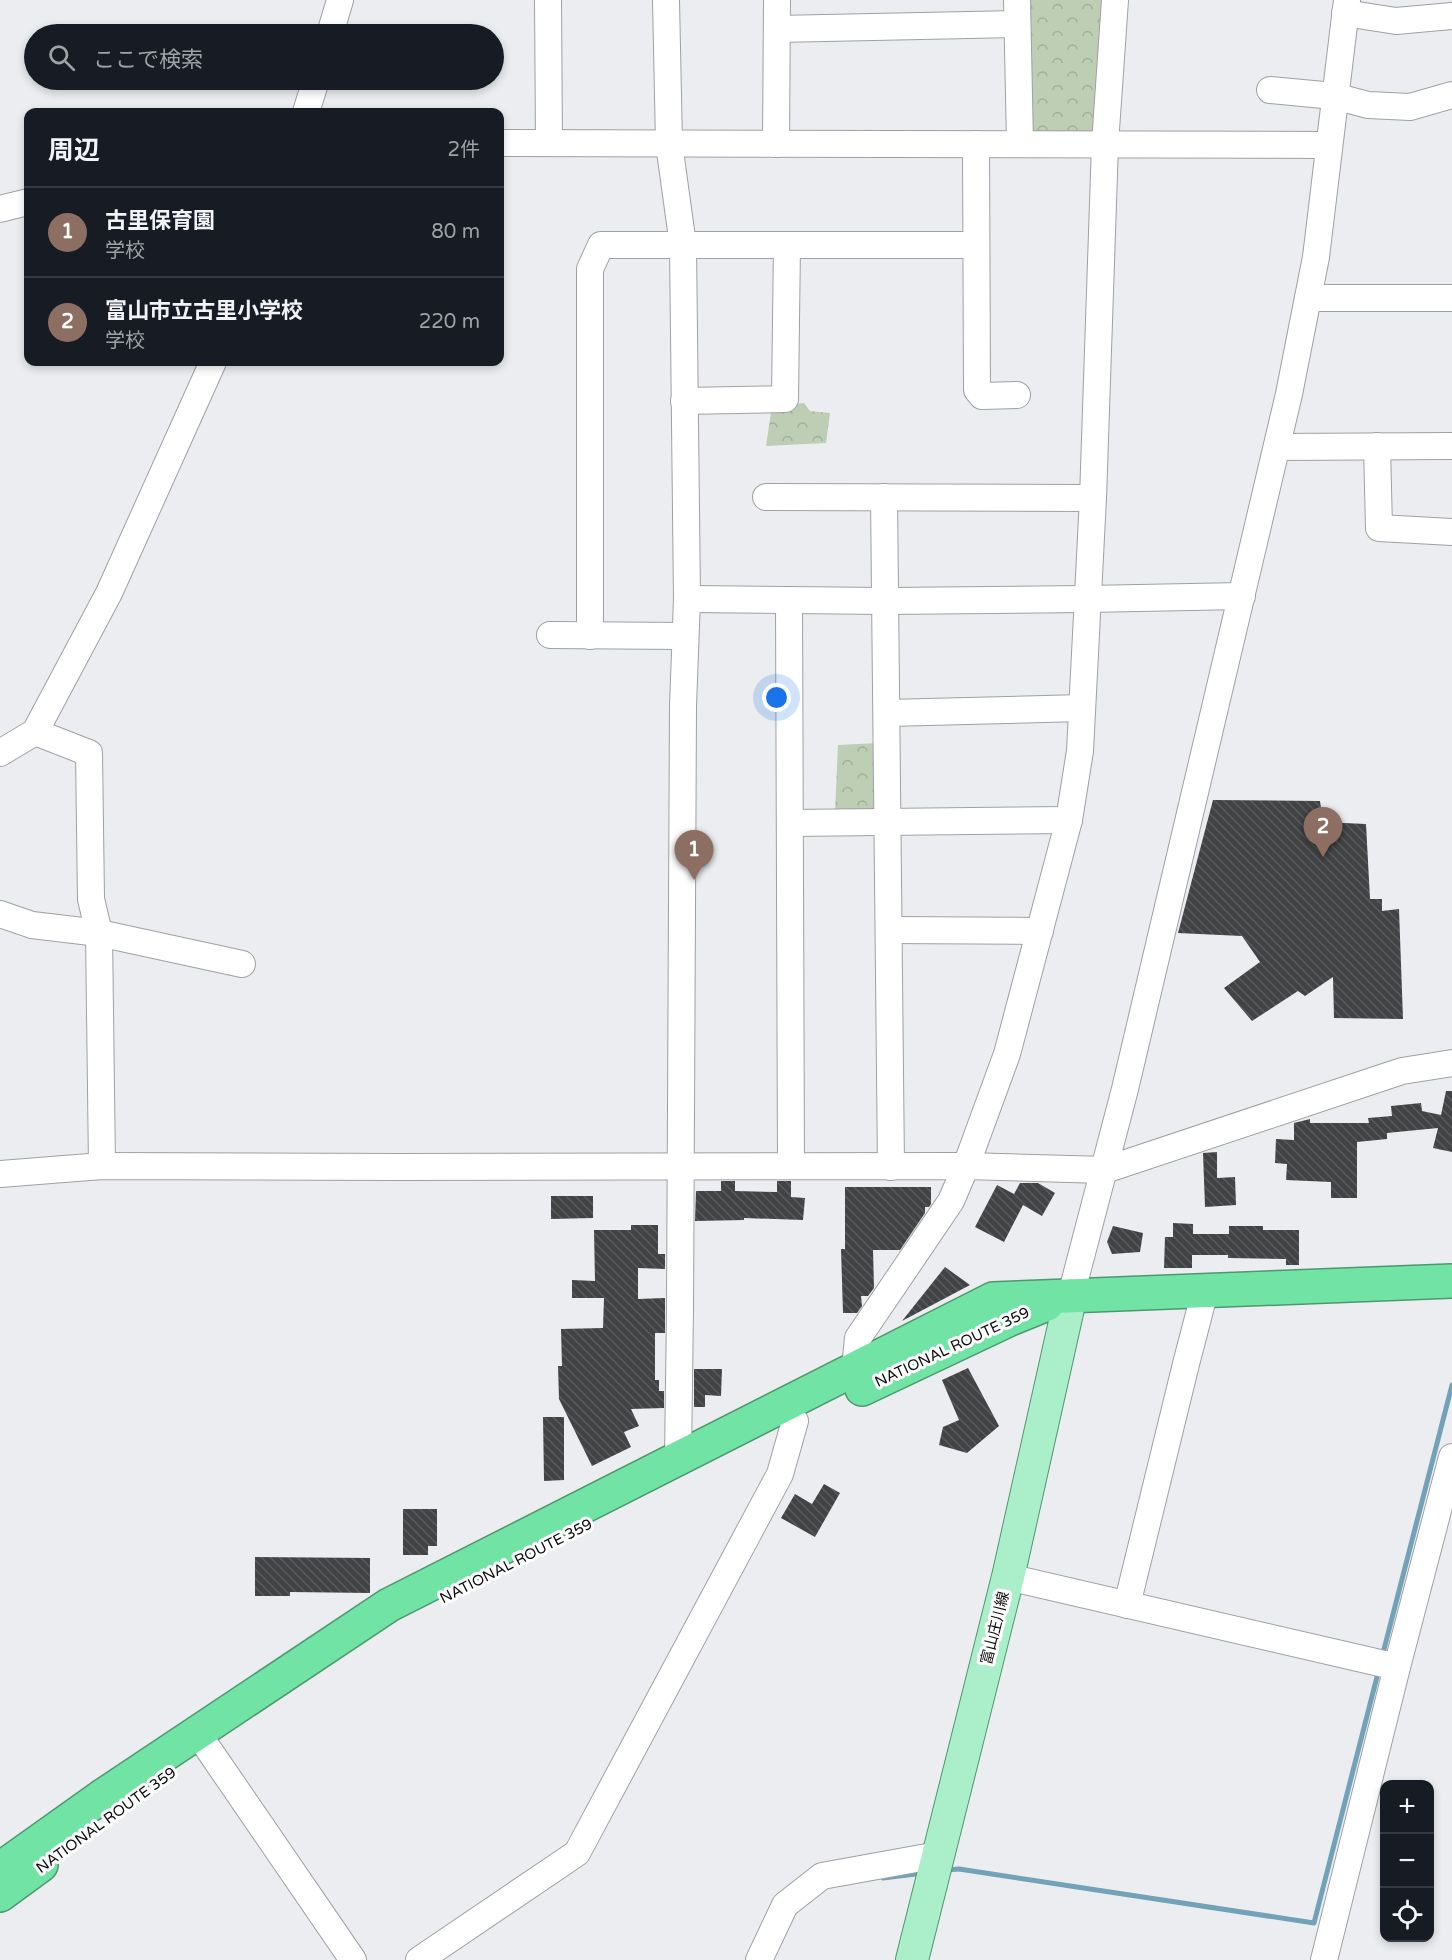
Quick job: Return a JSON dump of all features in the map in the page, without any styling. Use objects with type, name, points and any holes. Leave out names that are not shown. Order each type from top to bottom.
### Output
[{"type":"highway","name":"NATIONAL ROUTE 359","points":[[0,1869],[104,1795],[389,1605],[993,1299],[1452,1281]]},
{"type":"highway","name":"NATIONAL ROUTE 359","points":[[0,1895],[207,1747],[397,1621],[795,1421],[1011,1319],[1071,1295]]},
{"type":"main road","name":"富山庄川線","points":[[912,1960],[1008,1577],[1071,1295]]},
{"type":"street","points":[[333,24],[340,0]]},
{"type":"street","points":[[548,0],[549,143]]},
{"type":"street","points":[[666,0],[669,144],[683,245],[687,600],[683,706],[678,1458]]},
{"type":"street","points":[[776,144],[777,0]]},
{"type":"street","points":[[855,1368],[858,1338],[951,1201],[966,1166],[1007,1054],[1069,820],[1080,751],[1093,498],[1105,144],[1115,0]]},
{"type":"street","points":[[1071,1295],[1105,1170],[1202,771],[1289,394],[1316,257],[1346,6],[1396,21],[1452,16]]},
{"type":"street","points":[[777,29],[1017,12],[1020,144]]},
{"type":"street","points":[[307,108],[313,90]]},
{"type":"street","points":[[1269,90],[1335,96],[1368,105],[1410,107],[1452,95]]},
{"type":"street","points":[[504,143],[1328,145]]},
{"type":"street","points":[[976,144],[977,390],[982,396],[1017,395]]},
{"type":"street","points":[[0,209],[24,203]]},
{"type":"street","points":[[590,636],[590,269],[601,245],[976,245]]},
{"type":"street","points":[[684,401],[785,399],[788,245]]},
{"type":"street","points":[[1308,297],[1452,298]]},
{"type":"street","points":[[0,753],[35,732],[109,593],[211,366]]},
{"type":"street","points":[[1377,446],[1379,528],[1452,532]]},
{"type":"street","points":[[1277,447],[1452,446]]},
{"type":"street","points":[[766,497],[1093,498]]},
{"type":"street","points":[[884,497],[891,1167]]},
{"type":"street","points":[[687,600],[886,601],[1242,596]]},
{"type":"street","points":[[789,600],[791,1166]]},
{"type":"street","points":[[550,636],[685,636]]},
{"type":"street","points":[[887,713],[1082,708]]},
{"type":"street","points":[[35,732],[88,753],[91,899],[99,933],[102,1166]]},
{"type":"street","points":[[790,823],[1069,820]]},
{"type":"street","points":[[0,914],[32,925],[99,933],[243,964]]},
{"type":"street","points":[[889,930],[1040,931]]},
{"type":"street","points":[[0,1174],[102,1166],[966,1166],[1105,1170],[1402,1071],[1452,1063]]},
{"type":"street","points":[[1127,1605],[1205,1291]]},
{"type":"street","points":[[419,1960],[577,1853],[780,1474],[795,1421]]},
{"type":"street","points":[[1324,1960],[1452,1457]]},
{"type":"street","points":[[1008,1577],[1397,1667]]},
{"type":"street","points":[[207,1747],[353,1960]]},
{"type":"street","points":[[759,1960],[785,1905],[822,1876],[938,1855]]},
{"type":"green space","points":[[1025,0],[1104,0],[1097,136],[1027,135]]},
{"type":"green space","points":[[804,403],[810,411],[830,413],[826,443],[766,446],[772,406]]},
{"type":"green space","points":[[878,743],[877,811],[835,812],[838,745]]},
{"type":"building","points":[[1213,800],[1320,801],[1323,822],[1366,824],[1370,899],[1382,899],[1382,911],[1399,909],[1403,1019],[1334,1018],[1333,977],[1305,996],[1298,991],[1252,1021],[1224,988],[1260,962],[1242,936],[1178,933]]},
{"type":"building","points":[[1446,1091],[1452,1091],[1452,1152],[1433,1148],[1438,1128],[1387,1133],[1387,1139],[1357,1142],[1357,1198],[1331,1198],[1331,1182],[1286,1180],[1287,1164],[1275,1163],[1276,1139],[1294,1140],[1294,1123],[1310,1119],[1310,1123],[1369,1123],[1368,1118],[1392,1116],[1391,1106],[1421,1103],[1422,1111],[1441,1115]]},
{"type":"building","points":[[1217,1152],[1217,1178],[1235,1177],[1236,1205],[1205,1207],[1203,1153]]},
{"type":"building","points":[[721,1181],[735,1181],[735,1191],[777,1192],[777,1181],[791,1181],[791,1197],[805,1198],[803,1220],[744,1218],[744,1220],[695,1221],[696,1191],[721,1191]]},
{"type":"building","points":[[1020,1183],[1038,1183],[1055,1193],[1042,1216],[1023,1205],[1004,1242],[975,1227],[997,1185],[1014,1194]]},
{"type":"building","points":[[845,1187],[931,1187],[931,1204],[925,1207],[925,1213],[900,1250],[873,1250],[874,1288],[868,1296],[861,1296],[862,1306],[857,1313],[843,1313],[841,1249],[845,1249]]},
{"type":"building","points":[[551,1196],[593,1196],[593,1218],[551,1219]]},
{"type":"building","points":[[1173,1223],[1193,1224],[1193,1234],[1229,1234],[1229,1226],[1263,1226],[1263,1230],[1299,1230],[1299,1265],[1286,1265],[1286,1259],[1192,1255],[1192,1268],[1164,1268],[1165,1237],[1173,1237]]},
{"type":"building","points":[[631,1225],[658,1225],[658,1254],[665,1254],[665,1269],[638,1268],[638,1299],[665,1298],[665,1333],[655,1333],[655,1380],[659,1380],[659,1391],[664,1391],[664,1408],[631,1409],[639,1426],[624,1432],[631,1447],[592,1466],[559,1399],[558,1366],[562,1366],[561,1329],[603,1328],[604,1298],[572,1298],[572,1280],[595,1281],[594,1230],[631,1230]]},
{"type":"building","points":[[1113,1226],[1143,1233],[1140,1252],[1112,1254],[1107,1242]]},
{"type":"building","points":[[945,1267],[970,1285],[902,1321]]},
{"type":"building","points":[[968,1368],[999,1426],[967,1453],[939,1445],[943,1427],[959,1420],[942,1380]]},
{"type":"building","points":[[694,1369],[722,1369],[721,1396],[705,1395],[705,1407],[694,1407]]},
{"type":"building","points":[[543,1417],[564,1417],[564,1480],[544,1481]]},
{"type":"building","points":[[824,1484],[840,1493],[815,1537],[781,1518],[795,1494],[812,1504]]},
{"type":"building","points":[[403,1509],[437,1509],[437,1546],[428,1546],[428,1555],[403,1555]]},
{"type":"building","points":[[255,1557],[370,1558],[370,1593],[290,1592],[290,1596],[255,1596]]},
{"type":"waterway","points":[[1382,1657],[1452,1385]]},
{"type":"waterway","points":[[946,1870],[959,1869],[1314,1923],[1379,1669]]},
{"type":"waterway","points":[[883,1878],[924,1873]]},
{"type":"place","name":"富山市立古里小学校","points":[[1323,857]]},
{"type":"place","name":"古里保育園","points":[[694,880]]}]
